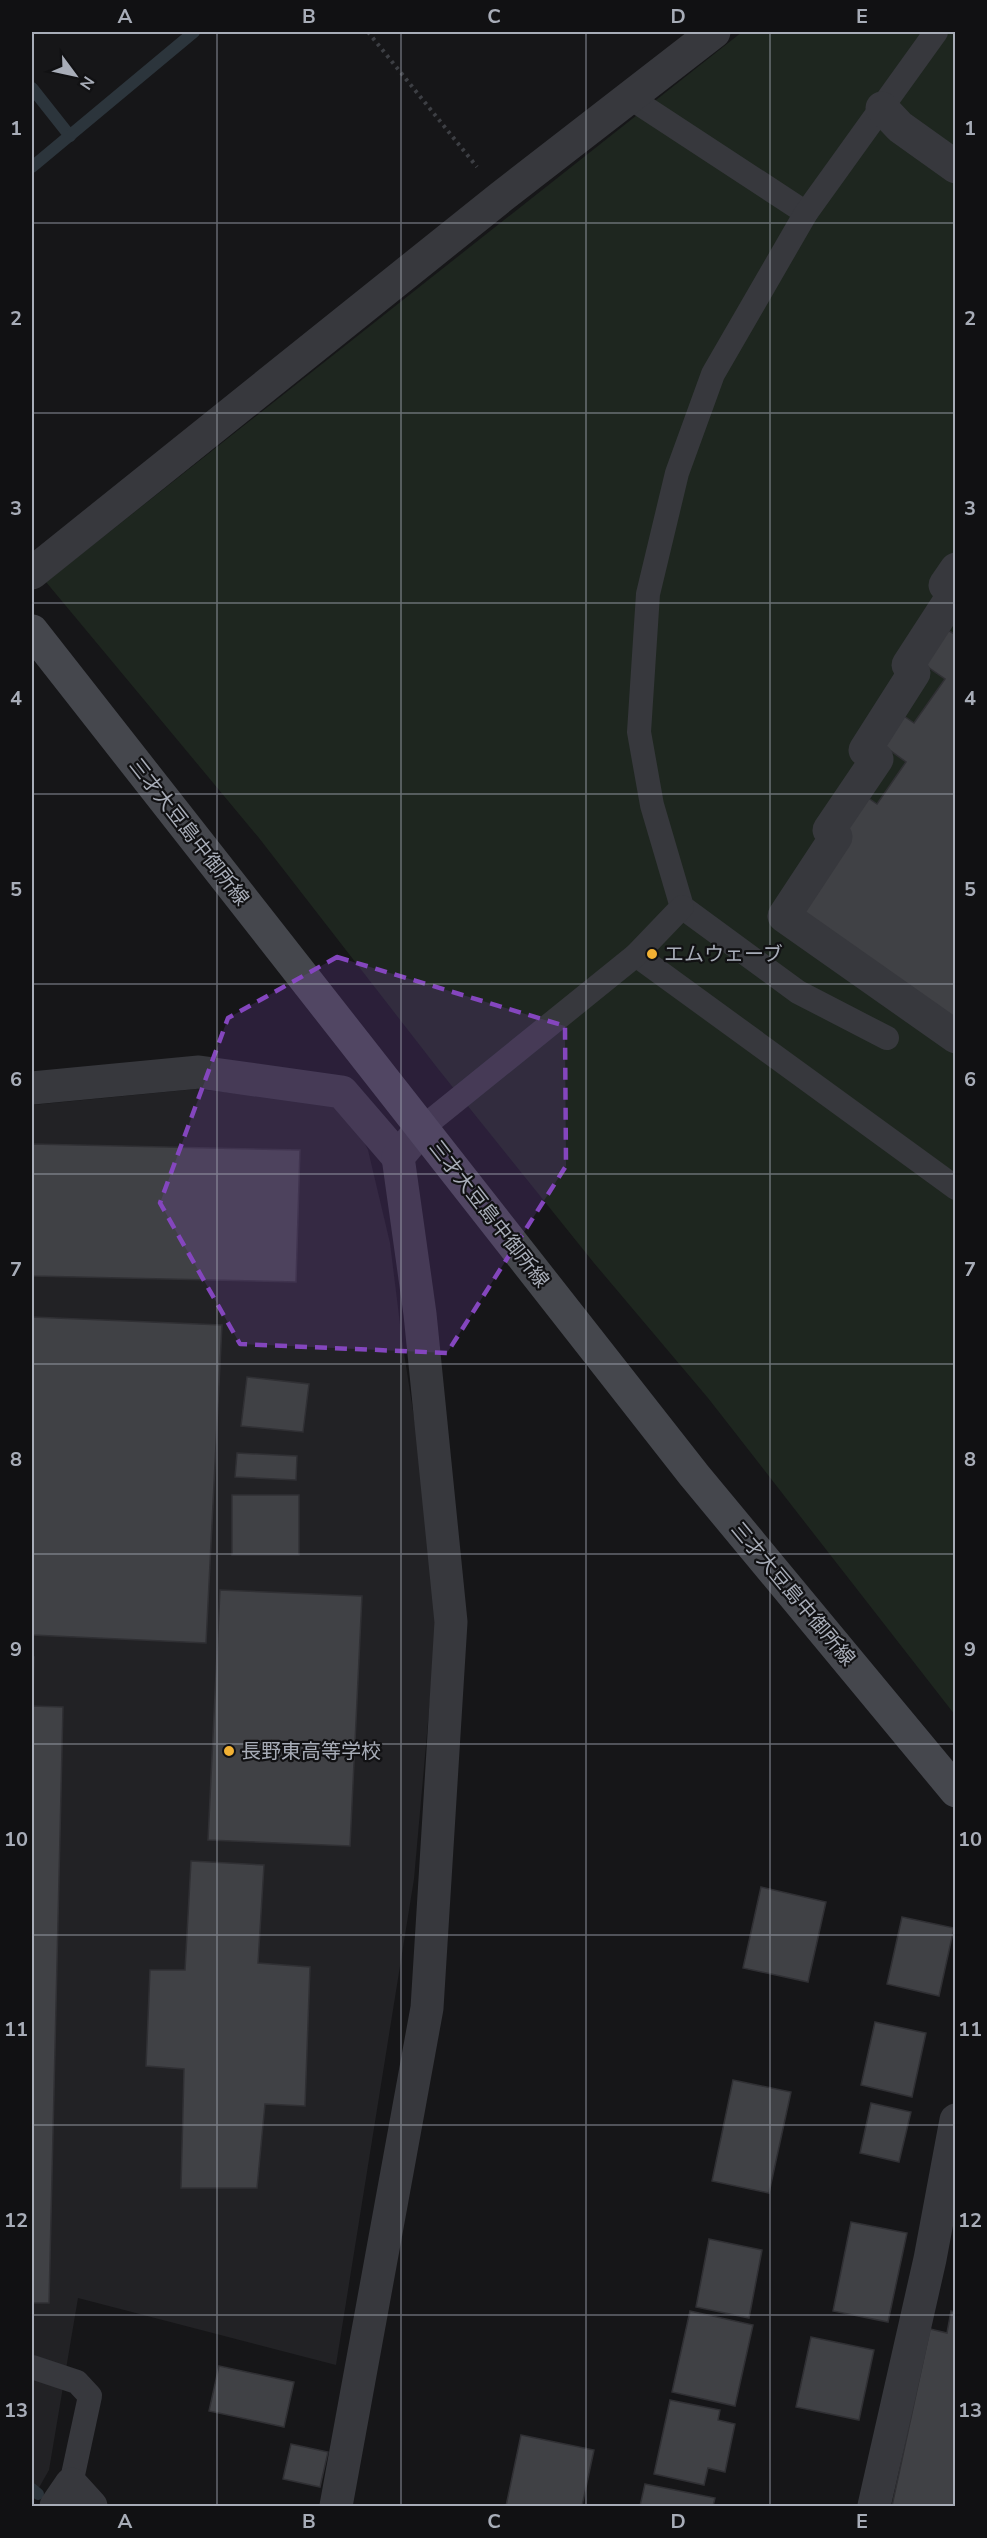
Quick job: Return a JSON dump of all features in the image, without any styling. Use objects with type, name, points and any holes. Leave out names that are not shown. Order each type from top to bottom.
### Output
[{"type":"main road","name":"三才大豆島中御所線","points":[[32,631],[694,1475],[956,1791]]},
{"type":"street","points":[[32,573],[501,197],[714,32]]},
{"type":"street","points":[[882,108],[900,127],[956,167]]},
{"type":"street","points":[[956,569],[945,585],[954,594],[908,665],[914,673],[865,750],[877,759],[829,830],[836,837],[783,916],[956,1037]]},
{"type":"street","points":[[32,1088],[199,1072],[342,1092],[398,1157],[420,1314],[451,1622],[427,2008],[336,2506]]},
{"type":"street","points":[[398,1157],[422,1128]]},
{"type":"street","points":[[874,2506],[930,2259],[956,2120]]},
{"type":"lane","points":[[887,1038],[798,992],[682,907],[652,805],[639,732],[648,594],[677,473],[712,374],[806,213],[936,32]]},
{"type":"lane","points":[[629,97],[806,213]]},
{"type":"lane","points":[[422,1128],[636,955],[682,907]]},
{"type":"lane","points":[[636,955],[956,1188]]},
{"type":"lane","points":[[32,2367],[77,2382],[90,2396],[73,2499]]},
{"type":"path","points":[[368,32],[501,197]]},
{"type":"highlighted area","points":[[337,957],[565,1026],[566,1166],[447,1353],[240,1344],[160,1203],[228,1018]]},
{"type":"shaded area","name":"エムウェーブ","points":[[742,32],[955,32],[955,1715],[708,1398],[594,1263],[439,1070],[259,838],[46,582]]},
{"type":"shaded area","name":"長野東高等学校","points":[[196,1089],[339,1104],[355,1123],[368,1150],[390,1243],[424,1482],[437,1622],[414,1879],[336,2365],[78,2298],[49,2470],[32,2500],[32,1105]]},
{"type":"building","points":[[946,629],[956,635],[956,1023],[800,914],[839,831],[864,795],[877,804],[906,762],[880,743],[901,714],[914,723],[945,679],[922,663]]},
{"type":"building","points":[[32,1144],[300,1150],[296,1282],[32,1276]]},
{"type":"building","points":[[32,1317],[222,1325],[206,1643],[32,1635]]},
{"type":"building","points":[[247,1377],[309,1384],[303,1432],[241,1426]]},
{"type":"building","points":[[237,1453],[297,1456],[296,1480],[235,1477]]},
{"type":"building","points":[[232,1495],[299,1495],[299,1555],[232,1555]]},
{"type":"building","points":[[220,1590],[362,1596],[350,1846],[208,1840]]},
{"type":"building","points":[[32,1657],[34,1657],[33,1696],[32,1696]]},
{"type":"building","points":[[32,1706],[63,1707],[49,2303],[32,2303]]},
{"type":"building","points":[[191,1861],[264,1865],[258,1963],[310,1967],[305,2106],[265,2104],[257,2188],[181,2188],[184,2069],[146,2066],[150,1970],[185,1970]]},
{"type":"building","points":[[761,1887],[826,1902],[808,1982],[743,1968]]},
{"type":"building","points":[[902,1917],[954,1928],[939,1996],[887,1984]]},
{"type":"building","points":[[875,2022],[926,2033],[912,2097],[861,2085]]},
{"type":"building","points":[[733,2080],[791,2092],[769,2193],[712,2181]]},
{"type":"building","points":[[871,2103],[911,2112],[899,2162],[860,2153]]},
{"type":"building","points":[[851,2222],[907,2233],[888,2322],[833,2311]]},
{"type":"building","points":[[709,2239],[762,2250],[749,2318],[696,2307]]},
{"type":"building","points":[[690,2311],[753,2325],[735,2406],[672,2392]]},
{"type":"building","points":[[951,2311],[956,2312],[955,2506],[892,2506],[930,2329],[947,2333]]},
{"type":"building","points":[[811,2337],[874,2350],[859,2420],[796,2407]]},
{"type":"building","points":[[219,2366],[294,2382],[284,2427],[209,2411]]},
{"type":"building","points":[[670,2400],[720,2410],[718,2420],[735,2424],[725,2472],[708,2468],[704,2485],[654,2474]]},
{"type":"building","points":[[521,2435],[594,2450],[582,2506],[506,2506]]},
{"type":"building","points":[[291,2444],[328,2452],[320,2487],[283,2479]]},
{"type":"building","points":[[645,2484],[715,2498],[713,2506],[640,2506]]},
{"type":"waterway","points":[[32,167],[194,32]]},
{"type":"waterway","points":[[32,88],[70,136]]},
{"type":"waterway","points":[[32,2489],[38,2494]]},
{"type":"place","name":"エムウェーブ","points":[[652,954]]},
{"type":"place","name":"長野東高等学校","points":[[229,1751]]}]
